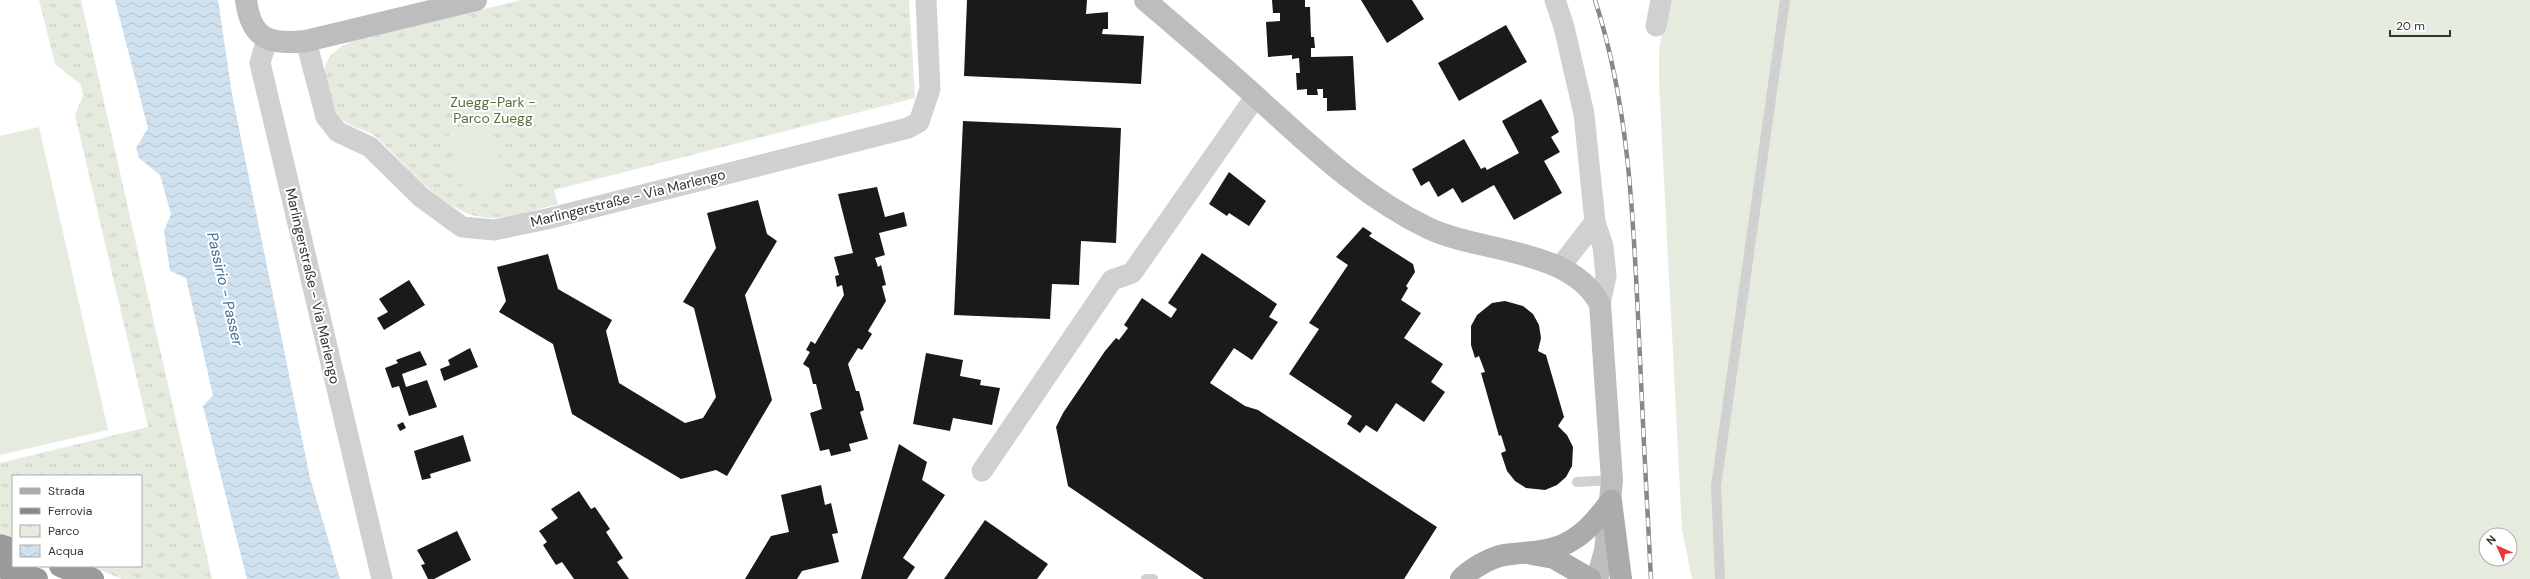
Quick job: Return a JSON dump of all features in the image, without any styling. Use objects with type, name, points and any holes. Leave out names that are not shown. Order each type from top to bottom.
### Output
[{"type":"highway","points":[[0,545],[12,549]]},
{"type":"highway","points":[[0,566],[37,579]]},
{"type":"highway","points":[[63,567],[93,579]]},
{"type":"main road","points":[[1523,554],[1567,543],[1583,532],[1611,490]]},
{"type":"main road","points":[[1611,490],[1621,579]]},
{"type":"main road","points":[[1461,579],[1488,561],[1502,555],[1523,554],[1554,558],[1590,579]]},
{"type":"street","points":[[246,0],[251,22],[267,39],[278,43],[306,41],[476,0]]},
{"type":"street","name":"Marlingerstraße - Via Marlengo","points":[[306,41],[326,117],[338,132],[370,147],[421,197],[462,226],[494,230],[547,219],[877,135],[919,122],[930,89],[926,0]]},
{"type":"street","points":[[1145,0],[1256,96],[1337,170],[1392,209],[1430,229],[1560,267],[1584,282],[1593,291],[1600,304]]},
{"type":"street","points":[[1555,0],[1564,27],[1584,114],[1595,222],[1603,246],[1606,276],[1600,304],[1611,490],[1605,551],[1597,579]]},
{"type":"street","points":[[1656,26],[1661,0]]},
{"type":"street","name":"Marlingerstraße - Via Marlengo","points":[[267,39],[260,63],[382,579]]},
{"type":"street","points":[[982,471],[1112,280],[1132,273],[1256,96]]},
{"type":"street","points":[[1560,267],[1595,222]]},
{"type":"lane","points":[[1720,579],[1716,486],[1785,0]]},
{"type":"lane","points":[[1577,482],[1611,490]]},
{"type":"lane","points":[[1146,579],[1153,579]]},
{"type":"green space","points":[[39,0],[81,0],[212,579],[122,579],[92,567],[142,567],[142,475],[12,475],[12,537],[0,533],[0,463],[148,427],[75,115],[83,96],[81,85],[55,64]]},
{"type":"green space","name":"Zuegg-Park - Parco Zuegg","points":[[521,0],[909,0],[915,98],[554,190],[558,204],[530,212],[500,218],[481,217],[466,213],[452,206],[424,184],[373,134],[348,124],[338,116],[326,85],[325,68],[331,55],[337,49],[356,40]]},
{"type":"green space","points":[[1668,0],[2530,0],[2530,579],[1692,579],[1682,529],[1659,84],[1659,50]]},
{"type":"green space","points":[[490,120],[506,182],[464,193],[448,131]]},
{"type":"green space","points":[[39,127],[108,430],[0,455],[0,136]]},
{"type":"water","name":"Passirio - Passer","points":[[115,0],[218,0],[232,94],[310,478],[340,579],[247,579],[203,406],[213,395],[186,278],[170,271],[164,231],[171,214],[160,175],[139,158],[136,148],[148,128]]},
{"type":"building","points":[[967,0],[1087,0],[1086,14],[1108,12],[1108,29],[1103,29],[1102,34],[1144,36],[1141,84],[964,76]]},
{"type":"building","points":[[1272,0],[1305,0],[1305,7],[1310,7],[1311,37],[1314,37],[1315,48],[1311,48],[1311,57],[1353,56],[1356,110],[1327,111],[1327,98],[1323,98],[1323,89],[1317,89],[1318,95],[1307,95],[1307,89],[1297,90],[1296,73],[1300,73],[1299,58],[1292,59],[1292,55],[1268,57],[1266,22],[1280,21],[1280,13],[1273,13]]},
{"type":"building","points":[[1361,0],[1412,0],[1424,19],[1387,43]]},
{"type":"building","points":[[1506,25],[1527,62],[1459,101],[1438,63]]},
{"type":"building","points":[[1541,99],[1559,132],[1551,137],[1560,152],[1544,161],[1562,193],[1514,220],[1494,185],[1462,203],[1453,188],[1438,197],[1429,181],[1421,186],[1412,169],[1464,139],[1481,169],[1485,167],[1487,170],[1519,153],[1502,121]]},
{"type":"building","points":[[963,121],[1121,128],[1116,243],[1081,241],[1079,285],[1052,284],[1050,319],[954,315]]},
{"type":"building","points":[[1229,172],[1266,201],[1249,226],[1229,213],[1227,216],[1209,204]]},
{"type":"building","points":[[877,187],[885,217],[904,212],[907,226],[879,233],[885,255],[875,258],[878,267],[881,265],[886,285],[882,286],[886,301],[868,331],[872,334],[862,350],[858,348],[848,364],[856,391],[859,391],[864,410],[860,412],[868,439],[849,444],[851,451],[831,456],[829,449],[820,451],[810,413],[822,409],[816,384],[813,384],[809,368],[803,364],[810,352],[806,350],[811,341],[815,344],[844,295],[842,285],[837,287],[835,276],[839,275],[834,257],[853,253],[838,194]]},
{"type":"building","points":[[758,200],[767,234],[777,241],[745,295],[772,400],[727,476],[716,470],[681,479],[572,414],[553,344],[499,312],[506,301],[497,267],[548,254],[558,289],[612,320],[606,331],[619,383],[685,423],[703,418],[716,397],[694,308],[683,302],[716,248],[707,213]]},
{"type":"building","points":[[1363,227],[1372,233],[1369,236],[1413,264],[1415,272],[1406,286],[1408,288],[1401,300],[1421,313],[1404,338],[1443,364],[1431,382],[1445,392],[1424,422],[1396,403],[1377,432],[1366,425],[1360,433],[1347,424],[1352,416],[1289,374],[1319,329],[1309,323],[1348,265],[1336,257]]},
{"type":"building","points":[[1202,253],[1277,304],[1269,317],[1278,322],[1252,360],[1234,348],[1210,383],[1245,406],[1258,410],[1437,527],[1404,579],[1204,579],[1068,486],[1056,427],[1063,413],[1105,351],[1116,338],[1119,340],[1128,328],[1124,325],[1142,298],[1171,318],[1177,309],[1168,303]]},
{"type":"building","points":[[409,280],[425,305],[384,330],[377,318],[388,312],[379,299]]},
{"type":"building","points":[[1505,301],[1523,306],[1533,314],[1539,325],[1541,338],[1538,351],[1546,355],[1564,417],[1558,426],[1567,435],[1573,447],[1572,466],[1566,477],[1557,485],[1545,490],[1526,488],[1515,481],[1507,471],[1501,453],[1506,451],[1501,435],[1499,436],[1481,373],[1485,372],[1479,356],[1475,358],[1471,345],[1471,326],[1477,315],[1492,303]]},
{"type":"building","points":[[470,348],[478,367],[444,381],[440,369],[450,365],[448,360]]},
{"type":"building","points":[[420,351],[427,365],[402,374],[406,387],[427,380],[437,407],[409,416],[399,386],[392,388],[385,368],[398,363],[396,360]]},
{"type":"building","points":[[926,353],[963,360],[960,376],[981,380],[980,385],[1000,388],[992,425],[953,418],[950,431],[913,424]]},
{"type":"building","points":[[403,422],[406,428],[400,431],[397,425]]},
{"type":"building","points":[[463,435],[471,461],[430,474],[431,478],[422,480],[414,451]]},
{"type":"building","points":[[899,444],[927,462],[922,480],[945,495],[903,558],[915,567],[907,579],[861,579]]},
{"type":"building","points":[[821,485],[825,505],[831,503],[838,533],[832,534],[839,562],[802,571],[797,579],[745,579],[771,536],[789,532],[781,495]]},
{"type":"building","points":[[579,491],[591,509],[595,507],[610,529],[606,532],[623,558],[617,562],[629,579],[574,579],[562,562],[556,565],[543,545],[547,542],[539,531],[558,518],[551,509]]},
{"type":"building","points":[[985,520],[1048,564],[1037,579],[944,579]]},
{"type":"building","points":[[457,531],[471,560],[434,579],[428,579],[421,565],[425,564],[417,550]]},
{"type":"railway","points":[[1595,0],[1615,78],[1622,117],[1631,196],[1651,579]]}]
